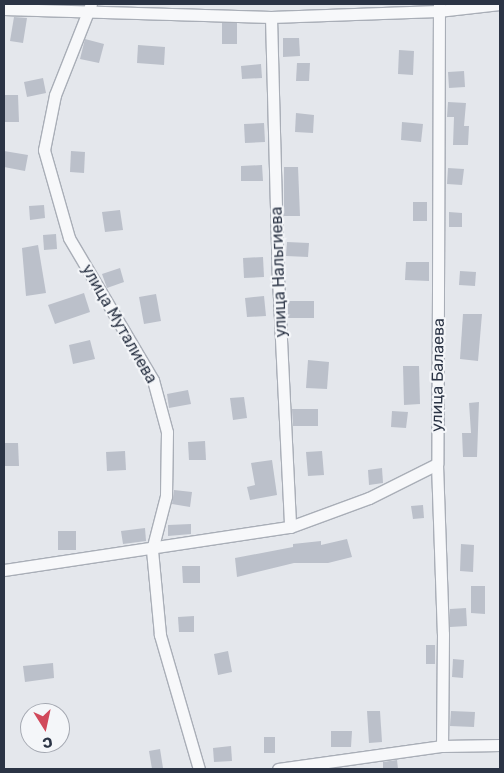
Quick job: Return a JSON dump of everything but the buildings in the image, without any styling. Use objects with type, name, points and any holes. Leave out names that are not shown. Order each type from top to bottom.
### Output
[{"type":"street","points":[[4,9],[89,8],[271,17],[500,4]]},
{"type":"street","name":"улица Балаева","points":[[438,7],[437,464],[443,634],[442,746]]},
{"type":"street","name":"улица Муталиева","points":[[89,8],[56,95],[44,150],[69,238],[153,380],[167,432],[166,496],[152,550],[160,635],[199,769]]},
{"type":"street","name":"улица Нальгиева","points":[[271,17],[278,278],[290,528]]},
{"type":"street","points":[[4,570],[152,550],[290,528],[369,498],[437,464]]},
{"type":"street","points":[[278,769],[442,746],[500,745]]}]
